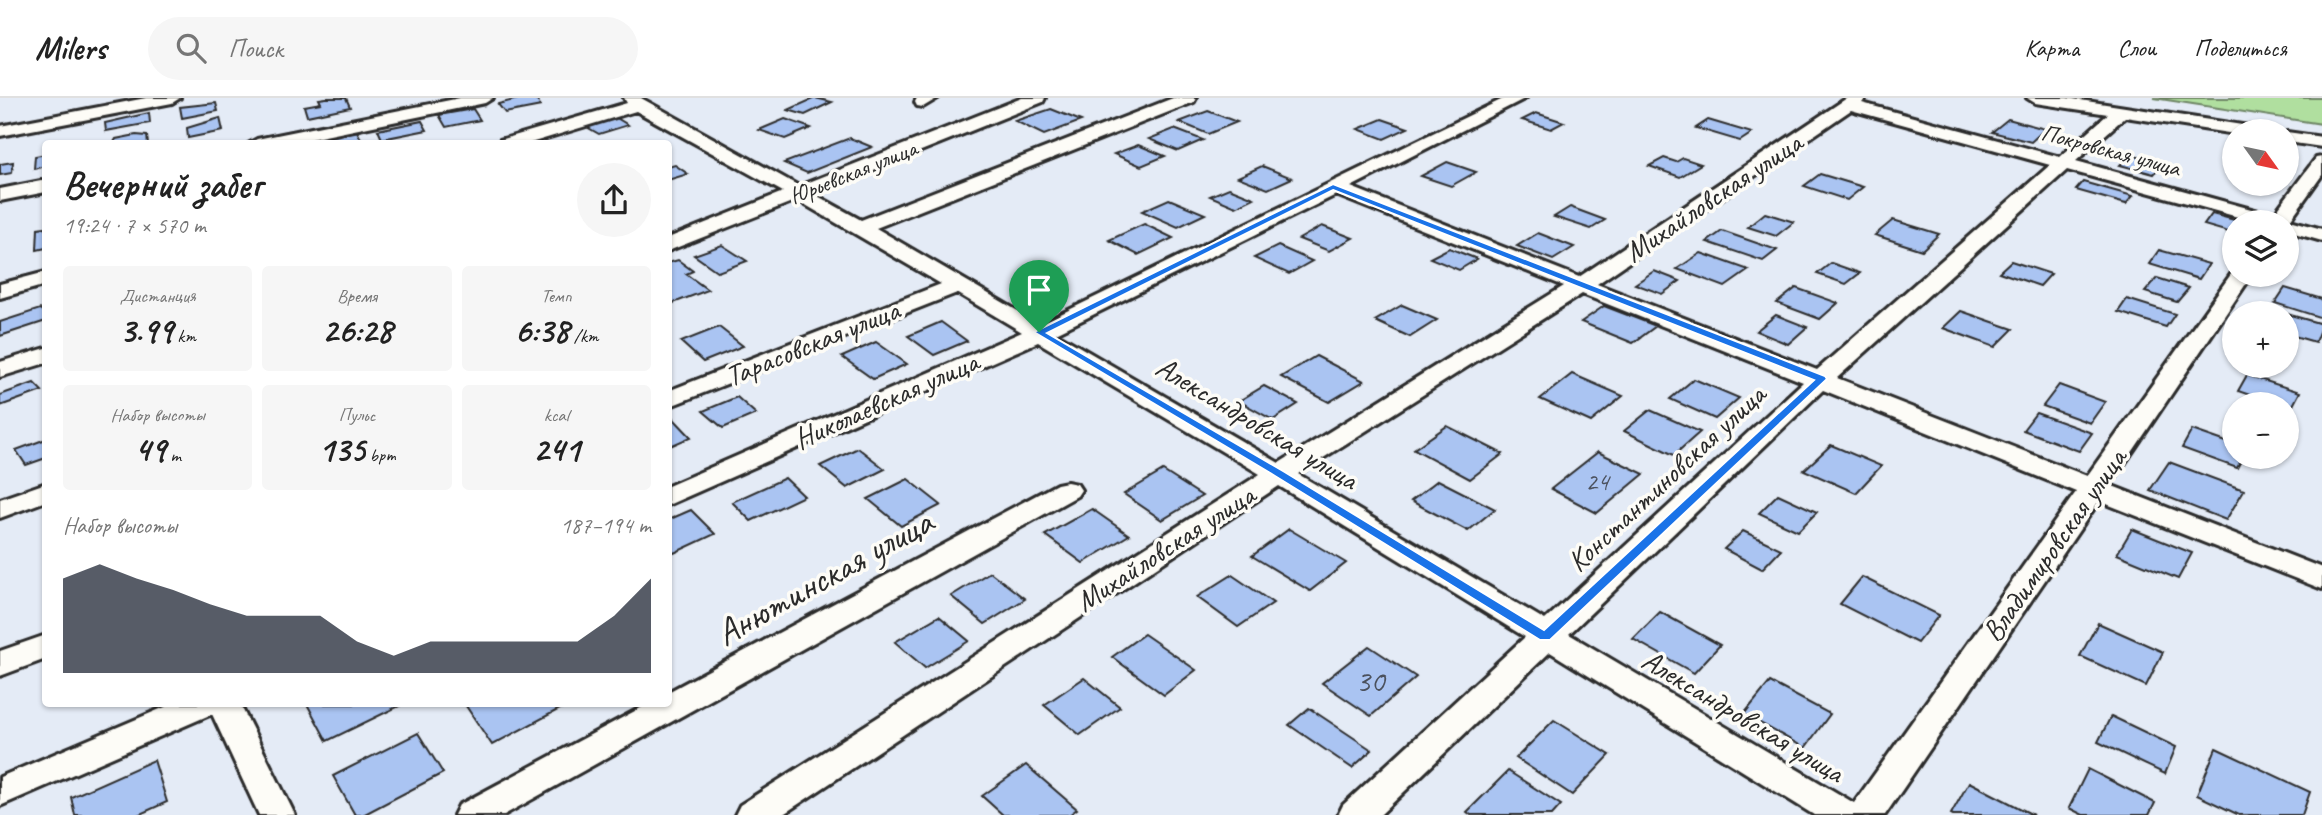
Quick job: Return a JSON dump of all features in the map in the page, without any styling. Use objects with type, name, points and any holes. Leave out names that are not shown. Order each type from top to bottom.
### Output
[{"type":"street","points":[[0,131],[172,98]]},
{"type":"street","points":[[277,140],[485,98]]},
{"type":"street","name":"Юрьевская улица","points":[[672,243],[1037,98]]},
{"type":"street","points":[[860,227],[1188,98]]},
{"type":"street","name":"Николаевская улица","points":[[672,495],[1039,332],[1518,98]]},
{"type":"street","points":[[2035,98],[2222,127]]},
{"type":"street","points":[[518,140],[635,102]]},
{"type":"street","name":"Александровская улица","points":[[635,102],[679,139],[799,194],[860,227],[1279,474],[1545,637],[1844,815]]},
{"type":"street","name":"Покровская улица","points":[[1854,102],[2233,210]]},
{"type":"street","name":"Михайловская улица","points":[[753,815],[1279,474],[1581,285],[1854,102]]},
{"type":"street","name":"Константиновская улица","points":[[1356,815],[1821,379],[2121,112]]},
{"type":"street","points":[[2300,139],[2322,142]]},
{"type":"street","points":[[2286,210],[2322,162]]},
{"type":"street","points":[[0,195],[42,187]]},
{"type":"street","points":[[1333,187],[2322,579]]},
{"type":"street","points":[[2299,228],[2322,234]]},
{"type":"street","points":[[0,291],[42,279]]},
{"type":"street","name":"Тарасовская улица","points":[[672,398],[956,286]]},
{"type":"street","name":"Владимировская улица","points":[[1865,815],[2234,287]]},
{"type":"street","points":[[0,370],[42,356]]},
{"type":"street","name":"Анютинская улица","points":[[672,706],[1067,490]]},
{"type":"street","points":[[0,509],[42,493]]},
{"type":"street","points":[[0,664],[42,648]]},
{"type":"street","points":[[0,792],[196,707]]},
{"type":"street","points":[[225,707],[276,815]]},
{"type":"street","name":"Анютинская улица","points":[[472,815],[670,707]]},
{"type":"green space","points":[[2154,98],[2322,98],[2322,124]]},
{"type":"building","points":[[346,98],[350,107],[307,116],[304,106],[321,103],[319,99]]},
{"type":"building","points":[[535,98],[541,106],[505,113],[498,104]]},
{"type":"building","points":[[815,98],[832,102],[805,115],[788,110]]},
{"type":"building","points":[[216,103],[218,111],[182,118],[180,107]]},
{"type":"building","points":[[473,109],[480,120],[446,127],[439,115]]},
{"type":"building","points":[[1051,109],[1081,121],[1044,135],[1015,121]]},
{"type":"building","points":[[1208,111],[1237,122],[1208,134],[1179,122]]},
{"type":"building","points":[[149,113],[150,123],[106,131],[105,123]]},
{"type":"building","points":[[1536,113],[1564,122],[1551,129],[1522,120]]},
{"type":"building","points":[[615,117],[628,125],[599,134],[585,126]]},
{"type":"building","points":[[220,118],[223,131],[188,138],[187,128]]},
{"type":"building","points":[[785,119],[811,128],[785,139],[759,130]]},
{"type":"building","points":[[1382,119],[1408,128],[1384,139],[1358,129]]},
{"type":"building","points":[[2008,119],[2045,129],[2031,142],[1992,132]]},
{"type":"building","points":[[1708,120],[1752,133],[1740,141],[1696,128]]},
{"type":"building","points":[[422,121],[427,130],[382,139],[378,130]]},
{"type":"building","points":[[1174,129],[1203,140],[1178,151],[1149,139]]},
{"type":"building","points":[[357,131],[362,140],[313,140]]},
{"type":"building","points":[[136,135],[147,136],[148,140],[115,140]]},
{"type":"building","points":[[850,138],[872,147],[807,173],[784,163]]},
{"type":"building","points":[[1138,145],[1165,156],[1141,166],[1114,154]]},
{"type":"building","points":[[42,155],[42,167],[34,169],[35,156]]},
{"type":"building","points":[[2130,155],[2163,163],[2154,174],[2120,165]]},
{"type":"building","points":[[1664,158],[1676,162],[1683,158],[1701,164],[1680,177],[1649,166]]},
{"type":"building","points":[[13,162],[12,173],[0,175],[0,164]]},
{"type":"building","points":[[1447,162],[1476,172],[1451,186],[1421,176]]},
{"type":"building","points":[[675,165],[688,174],[672,179],[672,166]]},
{"type":"building","points":[[1262,166],[1292,178],[1268,189],[1238,177]]},
{"type":"building","points":[[1820,174],[1863,187],[1847,200],[1804,186]]},
{"type":"building","points":[[2083,182],[2133,196],[2126,204],[2076,190]]},
{"type":"building","points":[[1229,188],[1254,198],[1236,207],[1210,196]]},
{"type":"building","points":[[1169,199],[1205,214],[1178,227],[1142,211]]},
{"type":"building","points":[[1570,207],[1605,220],[1591,229],[1554,217]]},
{"type":"building","points":[[1765,213],[1794,222],[1776,236],[1748,227]]},
{"type":"building","points":[[2212,214],[2222,217],[2222,230],[2204,225]]},
{"type":"building","points":[[1893,220],[1939,234],[1922,250],[1875,235]]},
{"type":"building","points":[[1144,224],[1173,238],[1138,255],[1109,240]]},
{"type":"building","points":[[1322,226],[1353,238],[1329,251],[1299,239]]},
{"type":"building","points":[[38,228],[42,228],[42,249],[37,250]]},
{"type":"building","points":[[1722,231],[1777,250],[1763,261],[1707,242]]},
{"type":"building","points":[[1538,233],[1574,247],[1553,260],[1517,246]]},
{"type":"building","points":[[722,245],[747,261],[718,272],[694,255]]},
{"type":"building","points":[[1278,246],[1312,261],[1289,274],[1254,258]]},
{"type":"building","points":[[1449,248],[1477,259],[1459,270],[1430,258]]},
{"type":"building","points":[[2159,250],[2209,264],[2199,279],[2149,264]]},
{"type":"building","points":[[1701,253],[1749,270],[1725,287],[1677,269]]},
{"type":"building","points":[[678,260],[693,271],[686,274],[708,290],[672,304],[672,262]]},
{"type":"building","points":[[2011,261],[2051,274],[2040,286],[1999,272]]},
{"type":"building","points":[[1831,263],[1860,273],[1846,284],[1817,274]]},
{"type":"building","points":[[1654,271],[1680,281],[1662,294],[1635,284]]},
{"type":"building","points":[[2157,278],[2189,288],[2177,302],[2145,292]]},
{"type":"building","points":[[1796,288],[1838,303],[1820,319],[1777,303]]},
{"type":"building","points":[[2285,288],[2322,299],[2322,318],[2299,311],[2299,301],[2276,301]]},
{"type":"building","points":[[2127,299],[2175,314],[2166,327],[2118,312]]},
{"type":"building","points":[[1402,305],[1437,320],[1410,337],[1375,321]]},
{"type":"building","points":[[1604,306],[1656,326],[1633,343],[1581,322]]},
{"type":"building","points":[[40,309],[42,311],[42,322],[0,336],[0,322]]},
{"type":"building","points":[[1961,311],[2013,329],[1995,347],[1943,328]]},
{"type":"building","points":[[1776,315],[1807,327],[1788,344],[1756,331]]},
{"type":"building","points":[[2299,317],[2322,324],[2315,342],[2299,337]]},
{"type":"building","points":[[941,322],[967,341],[934,355],[908,336]]},
{"type":"building","points":[[719,327],[743,346],[703,362],[681,342]]},
{"type":"building","points":[[876,342],[907,364],[873,379],[842,357]]},
{"type":"building","points":[[1316,356],[1364,381],[1329,402],[1281,377]]},
{"type":"building","points":[[1572,374],[1623,396],[1591,422],[1540,399]]},
{"type":"building","points":[[2245,378],[2256,378],[2300,392],[2299,394],[2238,391]]},
{"type":"building","points":[[1694,379],[1739,398],[1715,419],[1670,399]]},
{"type":"building","points":[[34,383],[42,391],[0,406],[0,395]]},
{"type":"building","points":[[2059,385],[2105,402],[2090,423],[2043,406]]},
{"type":"building","points":[[1264,386],[1298,404],[1273,420],[1239,401]]},
{"type":"building","points":[[737,397],[756,414],[723,428],[703,411]]},
{"type":"building","points":[[1650,410],[1700,432],[1674,455],[1624,431]]},
{"type":"building","points":[[2036,413],[2092,433],[2079,451],[2023,430]]},
{"type":"building","points":[[672,417],[691,437],[672,445]]},
{"type":"building","points":[[1447,426],[1503,454],[1470,479],[1414,449]]},
{"type":"building","points":[[2192,430],[2222,440],[2222,463],[2182,448]]},
{"type":"building","points":[[42,440],[42,459],[26,465],[16,450]]},
{"type":"building","points":[[1831,445],[1881,466],[1856,493],[1804,470]]},
{"type":"building","points":[[858,448],[885,469],[847,488],[820,466]]},
{"type":"building","points":[[1598,452],[1644,474],[1597,513],[1551,489]]},
{"type":"building","points":[[2169,462],[2244,490],[2226,520],[2150,490]]},
{"type":"building","points":[[1163,471],[1202,496],[1162,520],[1124,494]]},
{"type":"building","points":[[785,478],[804,496],[751,521],[732,502]]},
{"type":"building","points":[[908,479],[941,505],[901,526],[868,499]]},
{"type":"building","points":[[1438,480],[1495,509],[1468,531],[1411,501]]},
{"type":"building","points":[[1778,494],[1817,512],[1798,531],[1759,513]]},
{"type":"building","points":[[1092,509],[1129,535],[1083,563],[1045,535]]},
{"type":"building","points":[[691,510],[715,534],[674,553],[672,518]]},
{"type":"building","points":[[1289,529],[1346,563],[1310,591],[1252,556]]},
{"type":"building","points":[[2132,529],[2192,553],[2178,579],[2117,554]]},
{"type":"building","points":[[1743,531],[1781,549],[1762,569],[1724,549]]},
{"type":"building","points":[[990,572],[1025,599],[985,624],[951,596]]},
{"type":"building","points":[[1232,575],[1273,603],[1238,627],[1197,597]]},
{"type":"building","points":[[1862,577],[1939,615],[1917,643],[1840,604]]},
{"type":"building","points":[[1660,612],[1720,645],[1694,673],[1633,639]]},
{"type":"building","points":[[939,616],[969,641],[925,668],[895,642]]},
{"type":"building","points":[[2098,623],[2163,652],[2146,686],[2080,656]]},
{"type":"building","points":[[1144,634],[1196,670],[1164,695],[1112,657]]},
{"type":"building","points":[[1369,646],[1416,677],[1371,716],[1322,683]]},
{"type":"building","points":[[1084,678],[1120,707],[1080,735],[1044,705]]},
{"type":"building","points":[[1770,682],[1830,714],[1805,748],[1744,714]]},
{"type":"building","points":[[309,707],[397,707],[327,741]]},
{"type":"building","points":[[467,707],[563,707],[492,745]]},
{"type":"building","points":[[1309,708],[1372,750],[1352,768],[1289,725]]},
{"type":"building","points":[[2111,716],[2176,747],[2165,774],[2098,742]]},
{"type":"building","points":[[1554,720],[1610,755],[1572,795],[1516,758]]},
{"type":"building","points":[[418,733],[443,773],[363,815],[355,815],[333,776]]},
{"type":"building","points":[[2216,748],[2310,792],[2302,815],[2239,815],[2197,795]]},
{"type":"building","points":[[154,760],[167,802],[138,815],[75,815],[71,797]]},
{"type":"building","points":[[1026,765],[1077,809],[1069,815],[1003,815],[982,796]]},
{"type":"building","points":[[2088,769],[2155,803],[2149,815],[2083,815],[2069,808]]},
{"type":"building","points":[[1508,771],[1561,805],[1552,815],[1471,815],[1467,812]]},
{"type":"building","points":[[1969,782],[2033,815],[1951,814]]},
{"type":"route","points":[[1333,187],[1821,379],[1545,637],[1279,474],[1039,332],[1333,187]]}]
